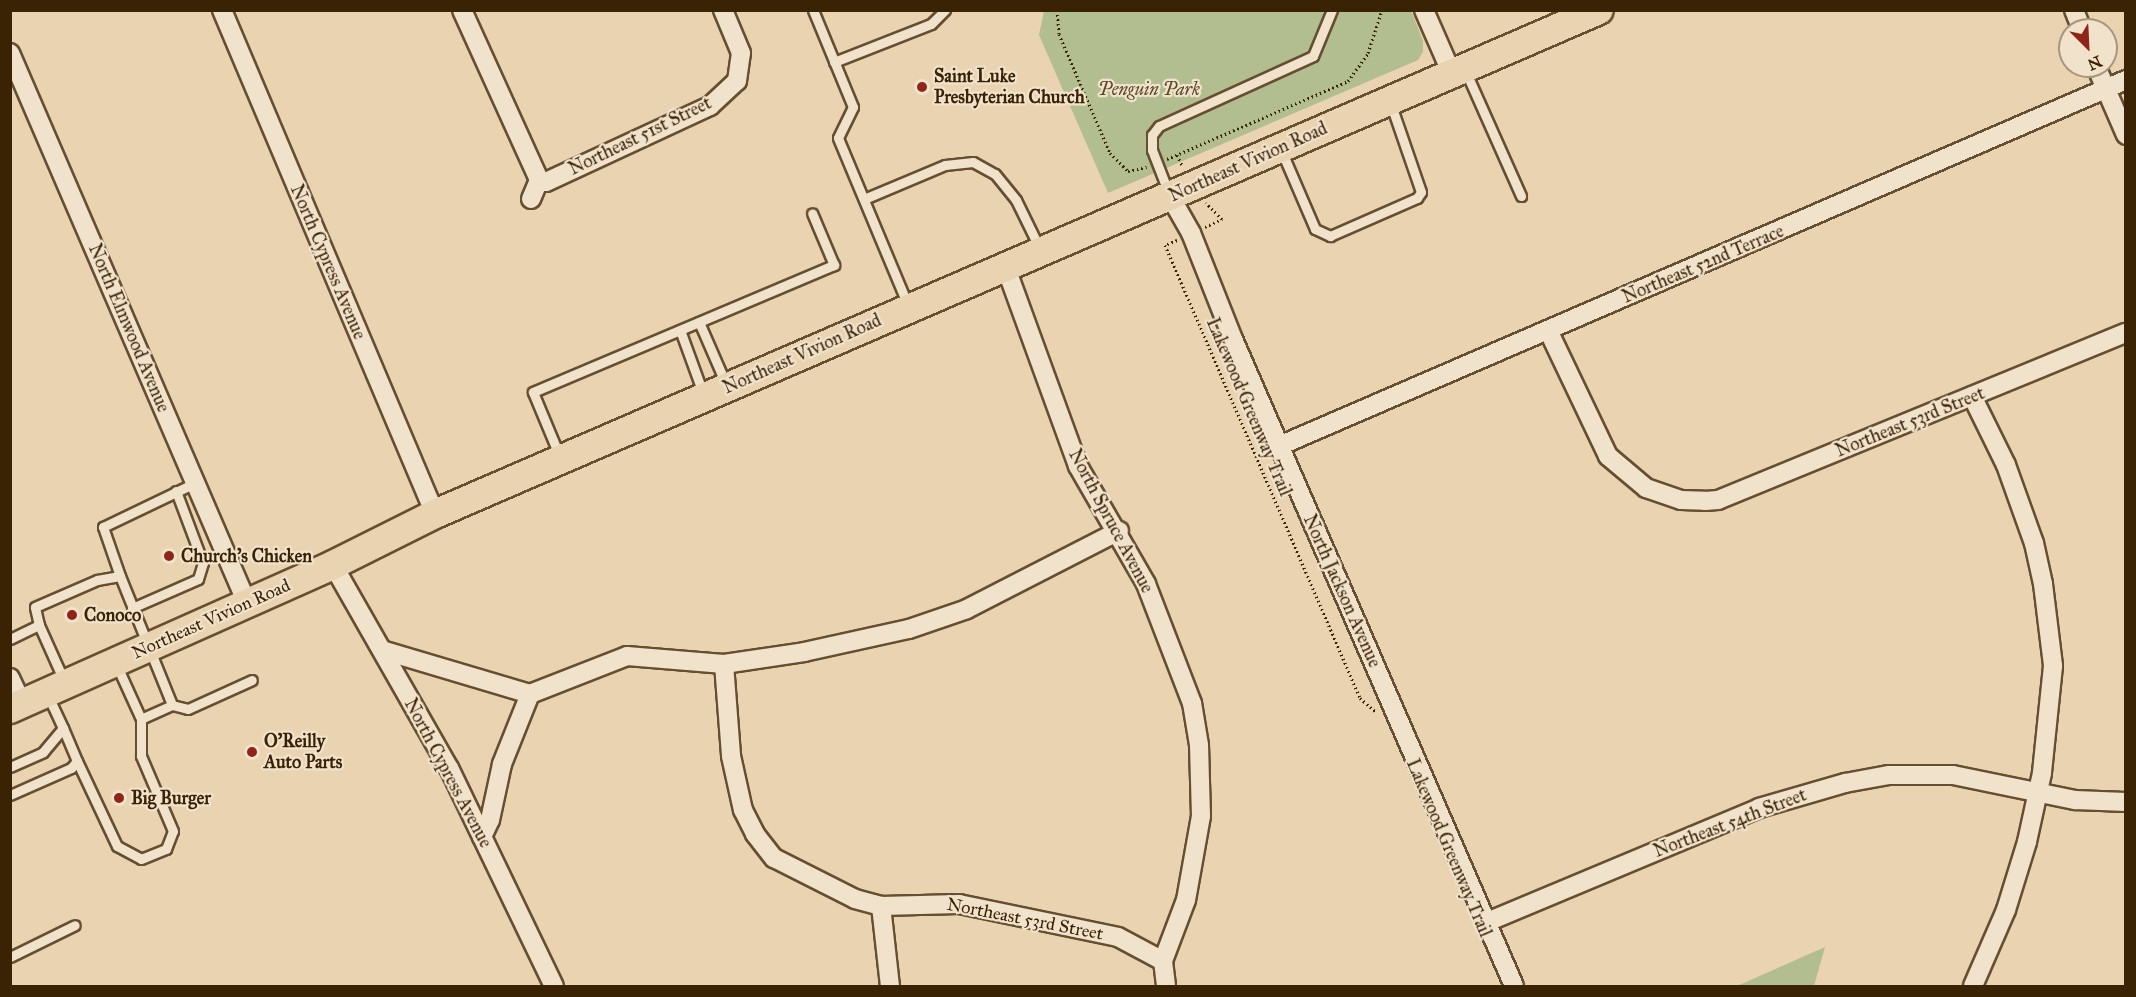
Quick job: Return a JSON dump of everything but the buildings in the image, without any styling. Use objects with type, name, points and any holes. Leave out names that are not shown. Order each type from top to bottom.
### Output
[{"type":"main road","name":"Northeast Vivion Road","points":[[36,698],[333,565],[435,514],[1599,10]]},
{"type":"street","name":"North Cypress Avenue","points":[[222,10],[435,514]]},
{"type":"street","points":[[462,10],[539,180],[531,199]]},
{"type":"street","name":"Northeast 51st Street","points":[[539,180],[546,182],[710,106],[737,81],[741,53],[723,10]]},
{"type":"street","points":[[1424,10],[1458,71]]},
{"type":"street","name":"North Elmwood Avenue","points":[[10,53],[247,603]]},
{"type":"street","points":[[2101,78],[2126,135]]},
{"type":"street","name":"Northeast 52nd Terrace","points":[[1279,446],[2126,80]]},
{"type":"street","name":"North Jackson Avenue","points":[[1170,196],[1191,233],[1279,446],[1514,987]]},
{"type":"street","name":"North Spruce Avenue","points":[[1006,268],[1074,456],[1119,531],[1170,639],[1192,704],[1199,745],[1201,816],[1196,859],[1186,900],[1163,961],[1166,987]]},
{"type":"street","name":"Northeast 53rd Street","points":[[1548,330],[1608,456],[1646,488],[1692,501],[1718,500],[2126,333]]},
{"type":"street","points":[[1972,396],[2021,504],[2043,584],[2054,666],[2038,794],[2006,910],[1973,987]]},
{"type":"street","points":[[382,650],[530,694],[627,656],[724,664],[850,644],[967,609],[1119,531]]},
{"type":"street","name":"North Cypress Avenue","points":[[333,565],[449,768],[554,987]]},
{"type":"street","name":"Northeast 53rd Street","points":[[724,664],[731,756],[743,810],[755,834],[774,858],[855,899],[881,906],[959,904],[1118,937],[1163,961]]},
{"type":"street","points":[[10,678],[36,698]]},
{"type":"street","points":[[482,837],[490,820],[502,764],[530,694]]},
{"type":"street","name":"Northeast 54th Street","points":[[1486,922],[1759,808],[1845,783],[1889,775],[1953,775],[2075,800],[2126,802]]},
{"type":"street","points":[[881,906],[890,987]]},
{"type":"lane","points":[[813,10],[853,107],[838,138],[909,307]]},
{"type":"lane","points":[[834,62],[931,24],[945,10]]},
{"type":"lane","points":[[1170,196],[1158,163],[1152,135],[1160,126],[1313,56],[1332,10]]},
{"type":"lane","points":[[1458,71],[1521,196]]},
{"type":"lane","points":[[1280,148],[1315,229],[1330,236],[1417,198],[1421,192],[1389,101]]},
{"type":"lane","points":[[864,200],[945,165],[973,162],[995,174],[1016,200],[1042,253]]},
{"type":"lane","points":[[561,459],[533,393],[834,265],[812,213]]},
{"type":"lane","points":[[699,322],[715,391]]},
{"type":"lane","points":[[680,330],[715,391]]},
{"type":"lane","points":[[172,705],[147,648],[103,527],[195,483]]},
{"type":"lane","points":[[132,608],[198,579],[203,562],[176,491]]},
{"type":"lane","points":[[115,662],[141,719],[141,756],[173,831],[172,841],[156,856],[141,859],[117,846],[63,728],[36,698],[39,625],[34,607],[97,580],[120,576]]},
{"type":"lane","points":[[10,639],[39,625]]},
{"type":"lane","points":[[141,719],[172,705],[188,709],[252,680]]},
{"type":"lane","points":[[10,767],[42,752],[63,728]]},
{"type":"lane","points":[[10,795],[71,768],[77,761]]},
{"type":"lane","points":[[10,957],[75,925]]},
{"type":"path","points":[[1057,10],[1059,34],[1110,153],[1128,171],[1158,163]]},
{"type":"path","points":[[1177,155],[1348,81],[1368,53],[1382,10]]},
{"type":"path","points":[[1210,225],[1222,219],[1215,214]]},
{"type":"path","name":"Lakewood Greenway Trail","points":[[1180,238],[1165,245],[1360,698],[1376,712],[1380,723]]},
{"type":"green space","name":"Penguin Park","points":[[1411,10],[1423,41],[1423,52],[1418,60],[1108,193],[1039,35],[1044,11]]},
{"type":"green space","points":[[1825,947],[1814,986],[1737,986]]},
{"type":"place","name":"Saint Luke Presbyterian Church","points":[[922,87]]},
{"type":"place","name":"Church's Chicken","points":[[169,556]]},
{"type":"place","name":"Conoco","points":[[72,615]]},
{"type":"place","name":"O'Reilly Auto Parts","points":[[252,752]]},
{"type":"place","name":"Big Burger","points":[[119,798]]}]
